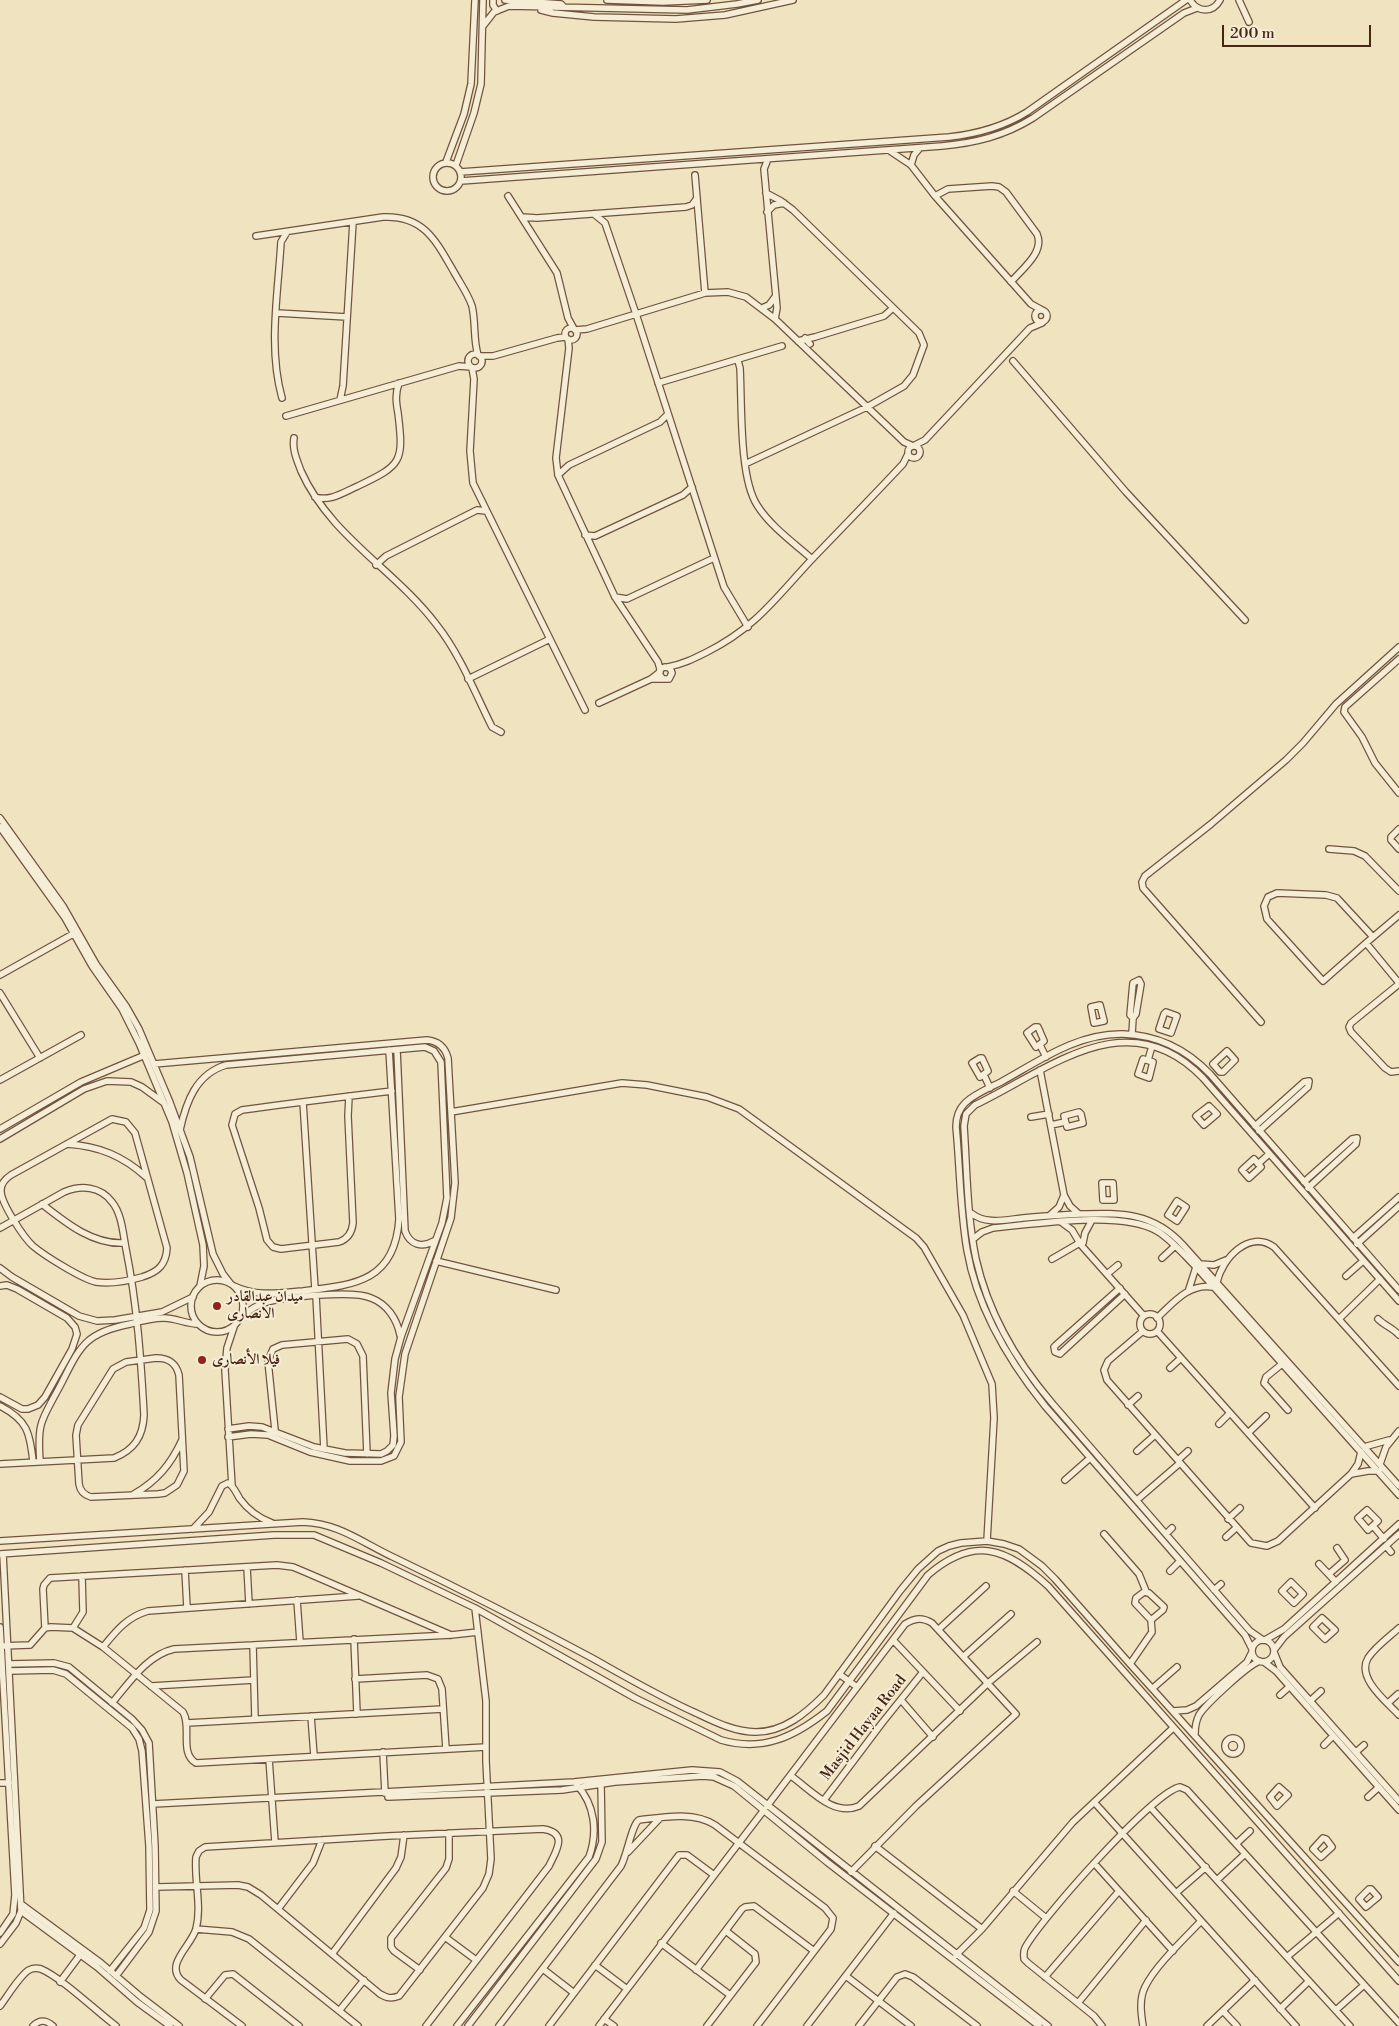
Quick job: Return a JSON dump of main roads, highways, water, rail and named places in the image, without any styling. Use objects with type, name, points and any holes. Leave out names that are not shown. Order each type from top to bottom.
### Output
[{"type":"place","name":"ميدان عبدالقادر الانصارى","points":[[217,1306]]},
{"type":"place","name":"فيلا الأنصارى","points":[[202,1360]]}]
